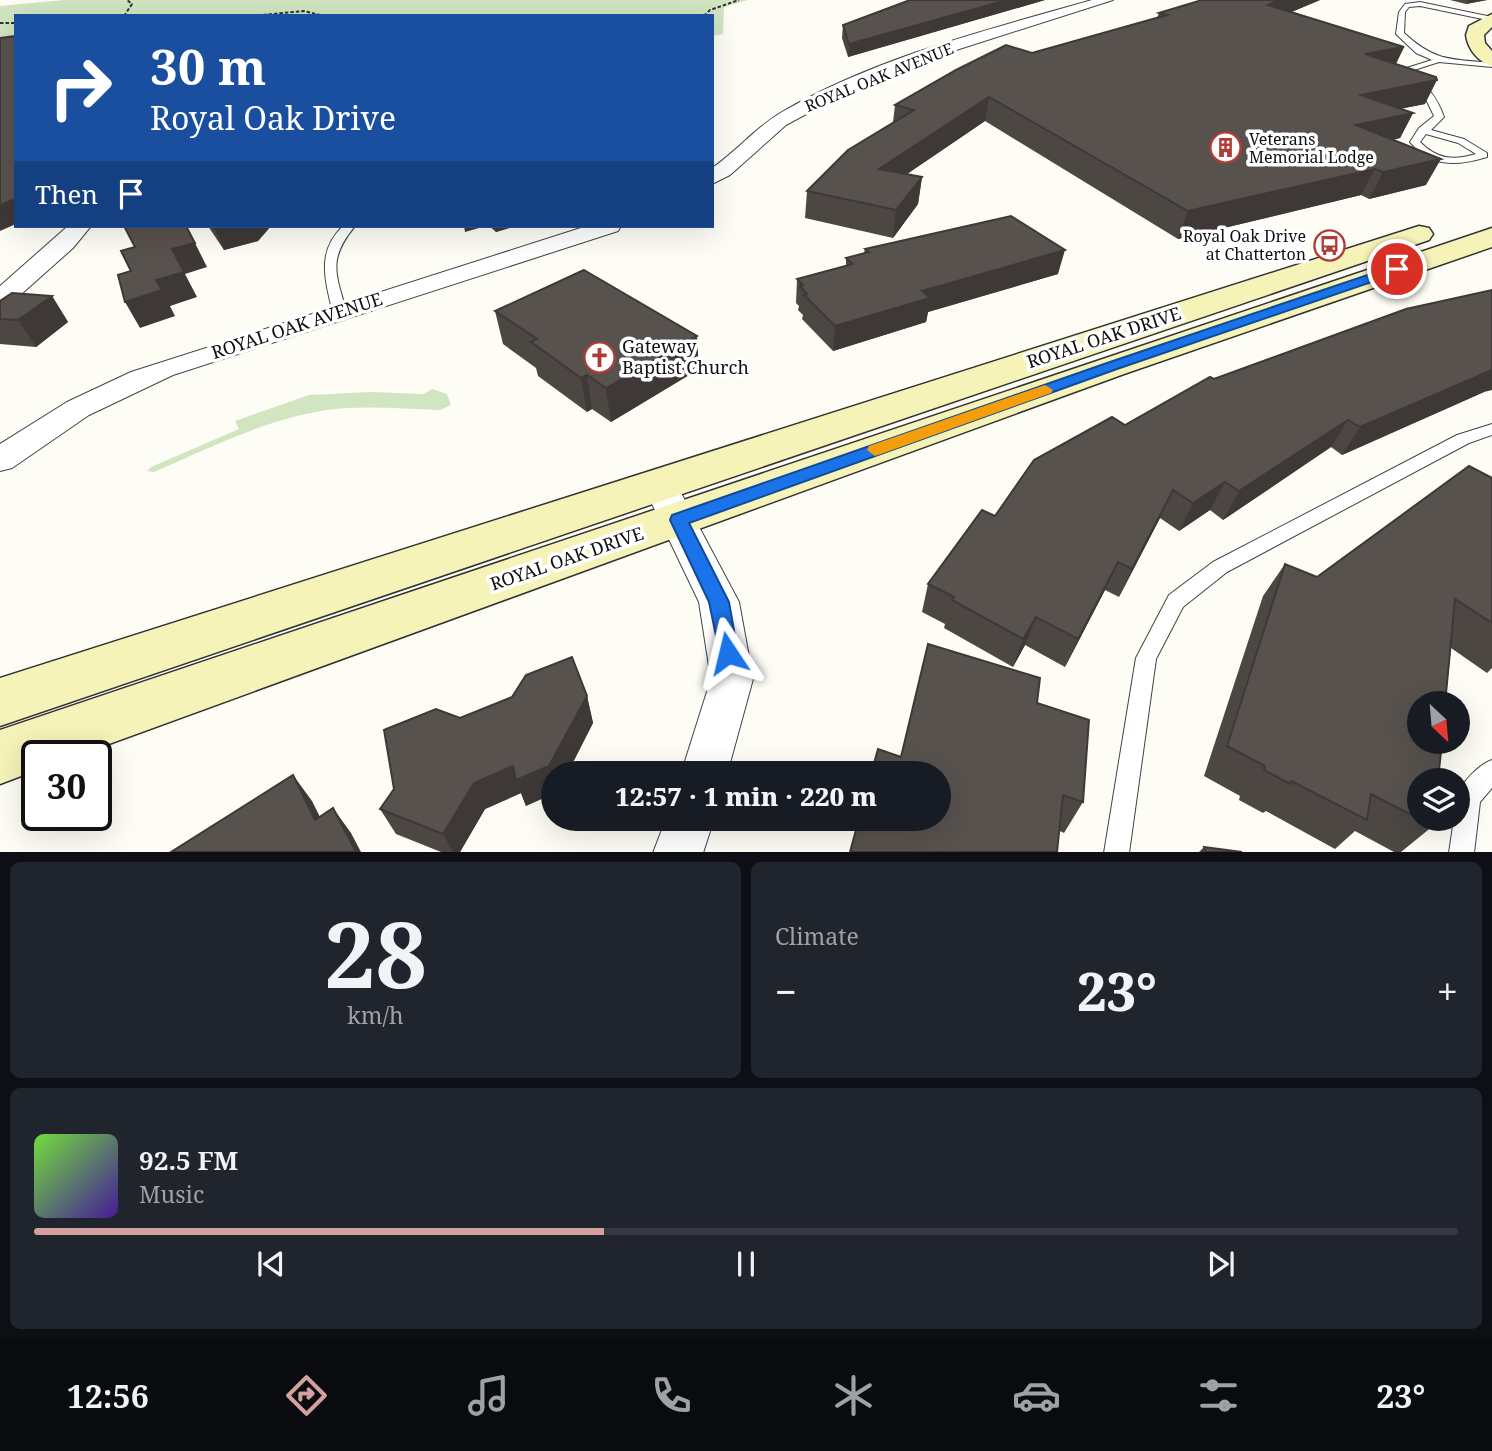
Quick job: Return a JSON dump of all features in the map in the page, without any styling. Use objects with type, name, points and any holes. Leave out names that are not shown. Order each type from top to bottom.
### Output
[{"type":"main road","points":[[1492,19],[1475,30],[1474,40],[1492,62]]},
{"type":"main road","name":"ROYAL OAK DRIVE","points":[[0,757],[669,503],[1432,230],[1492,215]]},
{"type":"main road","name":"ROYAL OAK DRIVE","points":[[0,702],[669,503],[1112,366],[1492,237]]},
{"type":"street","name":"ROYAL OAK AVENUE","points":[[714,176],[778,122],[844,89],[950,47],[1106,0]]},
{"type":"street","points":[[0,299],[65,243],[78,228]]},
{"type":"street","name":"ROYAL OAK AVENUE","points":[[0,460],[59,418],[129,383],[196,358],[604,228]]},
{"type":"street","points":[[669,503],[719,602],[732,679],[708,761]]},
{"type":"street","points":[[678,852],[686,831]]},
{"type":"lane","points":[[1439,60],[1419,51],[1400,34],[1402,12],[1407,5],[1420,4],[1492,19]]},
{"type":"lane","points":[[1422,130],[1461,141],[1484,155],[1446,162],[1427,156],[1415,142],[1422,130],[1430,127],[1439,117],[1434,100],[1418,80],[1401,71],[1439,60],[1492,62]]},
{"type":"lane","points":[[340,313],[327,261],[339,234],[346,228]]},
{"type":"lane","points":[[1116,852],[1146,658],[1176,601],[1220,567],[1463,439],[1492,429]]},
{"type":"lane","points":[[1461,852],[1469,797],[1492,771]]},
{"type":"path","points":[[125,14],[132,4],[127,0]]},
{"type":"path","points":[[706,14],[710,10],[739,0]]},
{"type":"path","points":[[273,14],[304,11],[316,14]]},
{"type":"green space","points":[[64,0],[748,0],[724,7],[723,34],[714,36],[714,14],[14,14],[14,45],[0,46],[0,6]]},
{"type":"green space","points":[[432,389],[447,394],[451,405],[440,410],[355,408],[304,414],[239,435],[154,472],[147,471],[239,429],[235,421],[309,395],[371,392],[424,394]]},
{"type":"building","points":[[910,0],[1007,0],[849,44],[843,25]]},
{"type":"building","points":[[1202,0],[1280,0],[1268,5],[1404,47],[1365,54],[1436,77],[1437,80],[1361,95],[1413,113],[1356,125],[1441,159],[1383,172],[1375,169],[1188,211],[989,97],[879,169],[922,177],[896,210],[807,191],[848,150],[914,110],[895,105],[1006,45],[1032,53],[1167,15],[1159,13]]},
{"type":"building","points":[[14,36],[14,200],[0,205],[0,38]]},
{"type":"building","points":[[1011,216],[1065,250],[922,291],[930,298],[835,326],[804,295],[807,294],[797,279],[853,264],[846,258],[869,252],[865,249]]},
{"type":"building","points":[[125,228],[187,228],[195,243],[172,249],[184,272],[156,280],[162,290],[125,302],[118,275],[131,271],[121,251],[135,247]]},
{"type":"building","points":[[584,270],[697,336],[606,388],[587,375],[581,378],[531,342],[537,339],[495,311]]},
{"type":"building","points":[[1492,290],[1492,370],[1360,427],[1348,420],[1239,491],[1225,482],[1193,503],[1173,490],[1132,569],[1118,562],[1078,639],[1036,617],[1023,639],[928,584],[982,510],[995,516],[1034,460],[1112,417],[1125,425],[1210,377],[1214,379],[1406,309]]},
{"type":"building","points":[[12,293],[52,296],[18,320],[0,319],[0,301]]},
{"type":"building","points":[[1469,466],[1492,478],[1492,623],[1455,599],[1446,691],[1407,691],[1407,754],[1441,754],[1439,768],[1407,768],[1407,813],[1371,794],[1367,820],[1291,781],[1290,784],[1264,770],[1265,766],[1227,746],[1285,564],[1317,577]]},
{"type":"building","points":[[928,644],[1040,678],[1037,703],[1089,720],[1083,802],[1063,795],[1057,852],[850,852],[856,831],[951,831],[951,761],[875,761],[878,749],[901,757]]},
{"type":"building","points":[[572,657],[587,696],[552,761],[541,761],[541,769],[516,780],[513,766],[474,783],[443,834],[380,809],[394,789],[384,730],[436,709],[460,718],[512,697],[526,675]]},
{"type":"building","points":[[293,775],[315,820],[333,808],[356,852],[171,852]]},
{"type":"building","points":[[1204,847],[1242,852],[1206,852]]},
{"type":"slow traffic","points":[[875,450],[1045,390]]},
{"type":"place","name":"Veterans Memorial Lodge","points":[[1226,148]]},
{"type":"place","name":"Royal Oak Drive at Chatterton","points":[[1329,245]]},
{"type":"place","name":"Gateway Baptist Church","points":[[599,357]]},
{"type":"route","points":[[728,653],[719,602],[679,520],[1112,366],[1397,269]]}]
